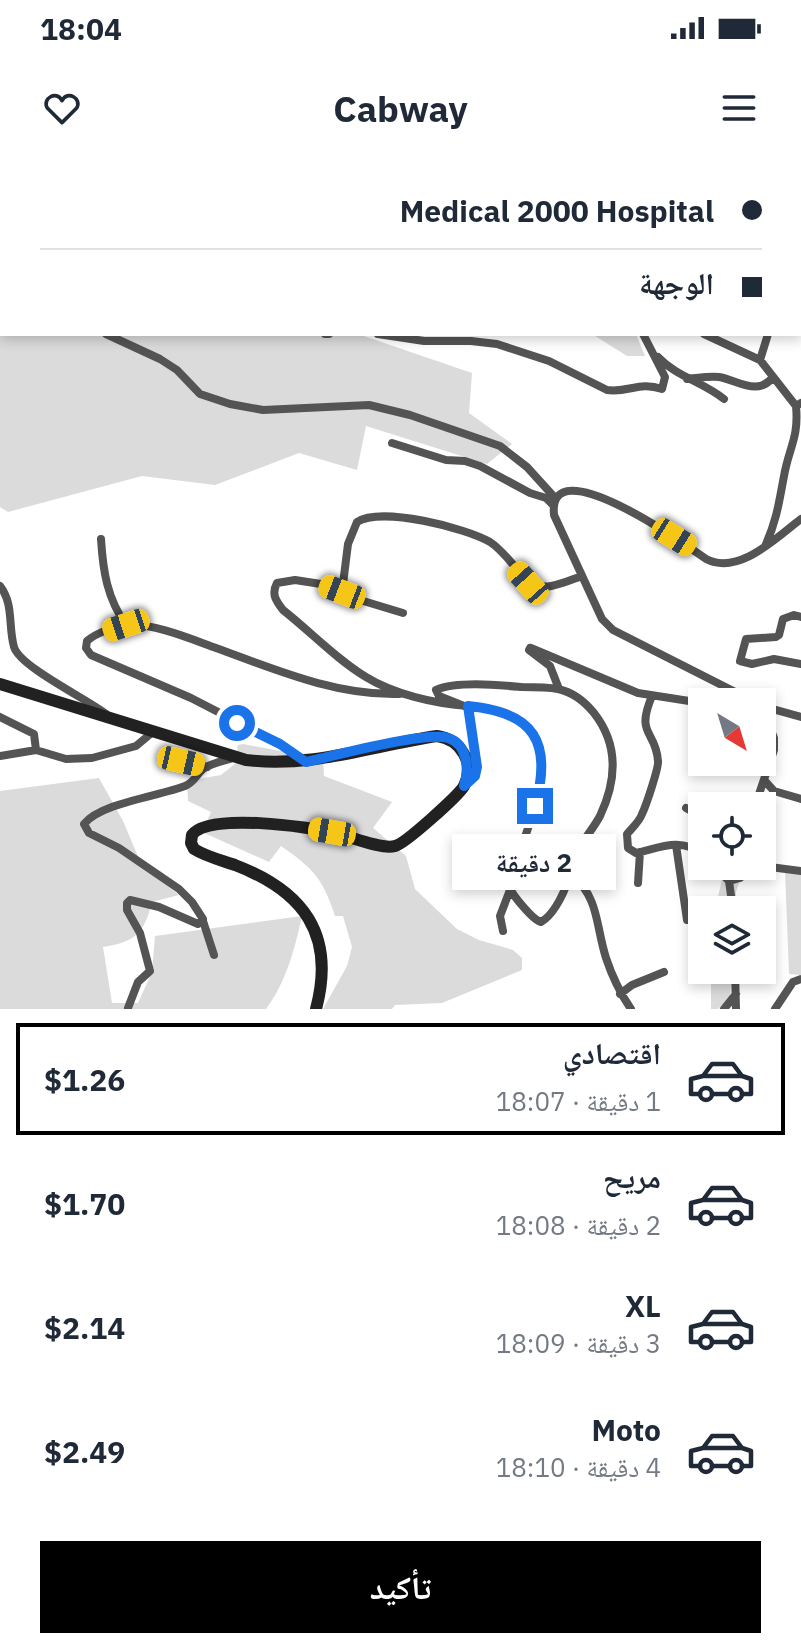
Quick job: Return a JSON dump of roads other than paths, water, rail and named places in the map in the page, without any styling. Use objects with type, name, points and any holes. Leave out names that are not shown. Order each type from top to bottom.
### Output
[{"type":"street","points":[[110,336],[160,359],[177,370],[200,394],[230,404],[263,410],[369,405],[415,416],[500,446],[527,467],[554,502],[554,515],[602,619],[613,630],[730,688]]},
{"type":"street","points":[[391,336],[424,341],[497,344],[531,354],[607,390],[616,391],[637,385],[664,387],[665,377],[644,336]]},
{"type":"street","points":[[465,336],[471,341]]},
{"type":"street","points":[[493,336],[497,344]]},
{"type":"street","points":[[708,336],[760,360],[798,405],[797,433],[784,475],[775,524],[765,546]]},
{"type":"street","points":[[760,360],[767,336]]},
{"type":"street","points":[[652,351],[672,369],[724,399]]},
{"type":"street","points":[[687,379],[718,377],[746,387],[761,385],[773,377]]},
{"type":"street","points":[[392,443],[446,460],[480,466],[530,493],[554,502]]},
{"type":"street","points":[[554,502],[574,491],[615,501],[712,562],[730,562],[751,555],[801,519]]},
{"type":"street","points":[[342,592],[351,536],[357,522],[372,517],[422,521],[472,534],[491,543],[528,583],[536,586],[555,585],[582,576]]},
{"type":"street","points":[[101,539],[106,587],[126,625]]},
{"type":"street","points":[[403,613],[321,584],[295,580],[277,583],[274,593],[283,610],[364,676],[377,683],[466,706],[495,708],[524,723],[540,748],[542,772],[510,890],[501,911],[503,931]]},
{"type":"street","points":[[0,586],[9,603],[15,651],[38,671],[110,717]]},
{"type":"street","points":[[801,617],[794,615],[783,619],[776,637],[746,639],[740,661],[752,664],[774,659],[801,664]]},
{"type":"street","points":[[306,762],[280,744],[191,698],[88,652],[86,645],[91,638],[126,625],[176,634],[321,684],[368,693],[408,693]]},
{"type":"street","points":[[559,689],[550,666],[529,650],[531,648],[626,689],[688,701]]},
{"type":"street","points":[[0,684],[155,730],[234,758],[306,762],[408,740],[437,736],[450,738],[458,743],[466,759],[464,786]]},
{"type":"street","points":[[466,706],[439,696],[436,690],[489,685],[559,689],[583,701],[591,710],[609,736],[613,750],[613,779],[607,799],[571,863],[571,873],[554,907],[541,922],[531,917],[510,890]]},
{"type":"street","points":[[652,696],[647,707],[645,730],[659,763],[642,817],[627,834],[630,852],[640,852],[658,845],[688,846]]},
{"type":"street","points":[[316,1009],[321,966],[310,919],[284,889],[194,849],[192,835],[200,827],[211,825],[263,824],[301,827],[383,847],[396,846],[418,830],[475,776],[477,767],[466,706]]},
{"type":"street","points":[[776,711],[801,717]]},
{"type":"street","points":[[0,717],[34,734],[36,750]]},
{"type":"street","points":[[0,756],[36,750],[66,759],[92,758],[136,746],[155,730]]},
{"type":"street","points":[[214,955],[203,921],[192,902],[179,889],[119,848],[89,833],[84,824],[91,817],[138,798],[186,786],[207,767],[234,758]]},
{"type":"street","points":[[181,761],[207,767]]},
{"type":"street","points":[[760,792],[765,776]]},
{"type":"street","points":[[764,780],[774,791],[801,799]]},
{"type":"street","points":[[676,845],[687,920]]},
{"type":"street","points":[[638,883],[640,852]]},
{"type":"street","points":[[776,868],[801,871]]},
{"type":"street","points":[[571,873],[583,883],[595,907],[605,955],[620,994],[631,1009]]},
{"type":"street","points":[[731,896],[729,881],[733,880]]},
{"type":"street","points":[[128,1008],[138,982],[150,971],[140,933],[127,910],[127,903],[130,900],[144,902],[198,924],[203,921]]},
{"type":"street","points":[[620,994],[632,985],[664,972]]},
{"type":"street","points":[[775,1009],[793,982],[801,979]]},
{"type":"street","points":[[736,984],[738,1009]]},
{"type":"street","points":[[724,1009],[736,994]]}]
